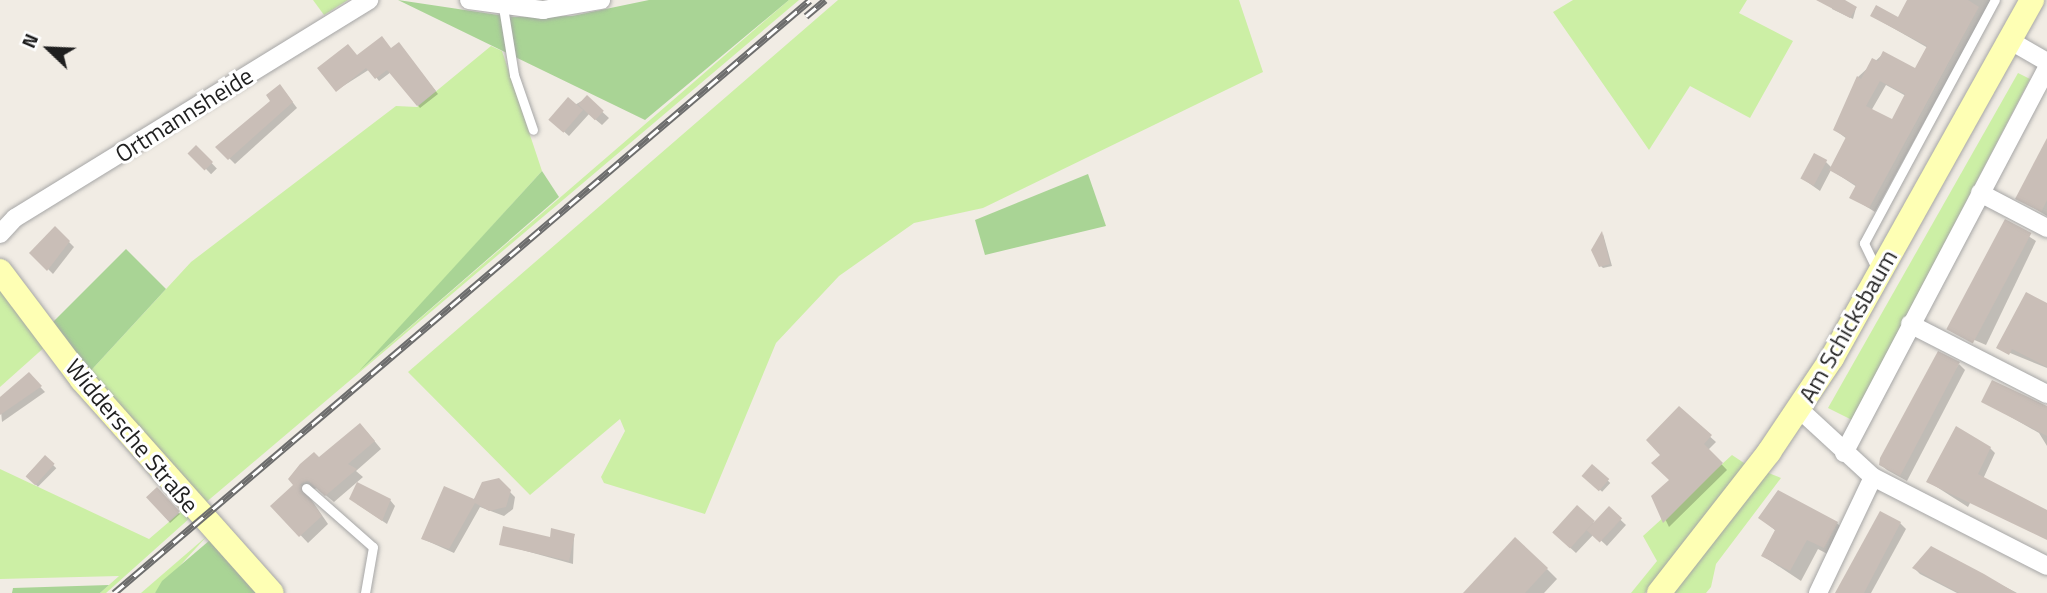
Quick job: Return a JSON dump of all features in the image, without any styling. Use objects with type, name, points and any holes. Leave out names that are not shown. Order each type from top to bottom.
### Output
[{"type":"street","name":"Ortmannsheide","points":[[0,234],[15,218],[369,0]]},
{"type":"street","points":[[469,0],[543,10],[601,0]]},
{"type":"street","name":"Am Schicksbaum","points":[[1659,593],[1799,409],[1879,274],[2032,0]]},
{"type":"street","points":[[2009,40],[2047,62]]},
{"type":"street","name":"Am Schicksbaum","points":[[1844,453],[2047,68]]},
{"type":"street","points":[[1980,193],[2047,228]]},
{"type":"street","name":"Widdersche Straße","points":[[0,271],[82,380],[272,593]]},
{"type":"street","points":[[1910,324],[2047,394]]},
{"type":"street","points":[[1799,409],[1873,478],[2047,566]]},
{"type":"street","points":[[1818,593],[1873,478]]},
{"type":"lane","points":[[1879,274],[1864,243],[1995,0]]},
{"type":"lane","points":[[495,4],[514,75],[533,130]]},
{"type":"lane","points":[[306,488],[373,547],[365,593]]},
{"type":"green space","points":[[313,0],[348,0],[324,15]]},
{"type":"green space","points":[[398,0],[512,17],[572,16],[649,0],[789,0],[645,120]]},
{"type":"green space","points":[[789,0],[799,0],[204,504],[85,377],[191,262],[396,106],[417,107],[491,46],[502,51],[542,171],[366,365]]},
{"type":"green space","points":[[838,0],[1239,0],[1263,72],[983,208],[914,223],[839,276],[776,343],[705,514],[604,483],[601,477],[625,431],[620,419],[530,495],[408,372]]},
{"type":"green space","points":[[1573,0],[1747,0],[1739,13],[1793,41],[1750,118],[1690,86],[1649,150],[1553,12]]},
{"type":"green space","points":[[2018,73],[2030,79],[1852,420],[1828,408]]},
{"type":"green space","points":[[542,171],[559,197],[359,371]]},
{"type":"green space","points":[[1088,174],[1106,226],[985,255],[975,220]]},
{"type":"green space","points":[[126,249],[166,289],[85,377],[49,326]]},
{"type":"green space","points":[[0,290],[47,345],[0,387]]},
{"type":"green space","points":[[1732,455],[1747,465],[1645,593],[1631,593],[1657,561],[1643,536]]},
{"type":"green space","points":[[0,469],[149,539],[184,509],[191,517],[106,593],[100,593],[119,576],[0,579]]},
{"type":"green space","points":[[1766,472],[1781,478],[1716,564],[1711,587],[1706,593],[1669,593]]},
{"type":"green space","points":[[207,536],[155,593],[141,593]]},
{"type":"green space","points":[[210,540],[262,593],[155,593],[162,581]]},
{"type":"green space","points":[[109,585],[100,593],[12,593],[13,588]]},
{"type":"building","points":[[1816,0],[1845,0],[1857,7],[1850,18]]},
{"type":"building","points":[[1907,0],[1968,0],[1979,7],[1869,208],[1849,198],[1856,185],[1829,170],[1846,137],[1833,130],[1857,76],[1861,79],[1872,58],[1878,61],[1883,51],[1915,68],[1927,46],[1870,16],[1876,5],[1898,17]],"holes":[[[1880,81],[1905,94],[1892,119],[1866,106]]]},
{"type":"building","points":[[382,36],[391,48],[399,42],[436,91],[417,106],[387,70],[375,79],[366,68],[336,92],[317,68],[348,44],[357,55]]},
{"type":"building","points":[[280,84],[293,102],[228,160],[215,147],[270,101],[266,95]]},
{"type":"building","points":[[587,95],[604,111],[595,120],[578,105]]},
{"type":"building","points":[[568,97],[583,110],[563,133],[548,120]]},
{"type":"building","points":[[2047,138],[2047,200],[2041,212],[2015,199]]},
{"type":"building","points":[[196,145],[213,162],[204,170],[188,153]]},
{"type":"building","points":[[1814,153],[1827,160],[1814,186],[1800,179]]},
{"type":"building","points":[[2005,219],[2031,233],[1973,343],[1946,329]]},
{"type":"building","points":[[55,226],[70,241],[47,271],[29,253]]},
{"type":"building","points":[[1602,231],[1610,264],[1599,267],[1591,250]]},
{"type":"building","points":[[2026,292],[2047,303],[2047,367],[2012,349],[2009,355],[1996,348]]},
{"type":"building","points":[[1938,351],[1960,362],[1900,476],[1879,465],[1880,458]]},
{"type":"building","points":[[29,372],[42,386],[0,415],[0,397]]},
{"type":"building","points":[[1992,380],[2047,406],[2047,436],[1981,402]]},
{"type":"building","points":[[1679,406],[1712,435],[1704,444],[1723,463],[1663,523],[1651,496],[1669,480],[1651,463],[1660,455],[1646,440]]},
{"type":"building","points":[[360,423],[375,441],[348,464],[357,469],[325,496],[308,481],[300,484],[322,516],[299,537],[270,506],[293,485],[288,479],[300,464],[314,452],[319,457]]},
{"type":"building","points":[[1956,426],[1991,447],[1978,474],[2047,510],[2047,540],[1926,482]]},
{"type":"building","points":[[45,455],[55,464],[35,485],[26,477]]},
{"type":"building","points":[[1592,464],[1609,479],[1599,491],[1582,476]]},
{"type":"building","points":[[499,478],[511,490],[506,507],[489,511],[475,503],[449,549],[421,539],[444,486],[474,499],[482,482]]},
{"type":"building","points":[[357,482],[391,499],[382,521],[349,499]]},
{"type":"building","points":[[157,487],[180,511],[169,521],[146,497]]},
{"type":"building","points":[[1778,490],[1838,522],[1824,548],[1807,540],[1790,571],[1761,556],[1775,530],[1758,518]]},
{"type":"building","points":[[1577,505],[1595,521],[1570,549],[1552,532]]},
{"type":"building","points":[[1609,506],[1622,518],[1600,542],[1586,530]]},
{"type":"building","points":[[1880,511],[1901,522],[1864,593],[1835,593]]},
{"type":"building","points":[[503,526],[550,537],[551,528],[575,534],[569,561],[499,545]]},
{"type":"building","points":[[1515,537],[1548,568],[1525,593],[1463,593]]},
{"type":"building","points":[[1931,546],[2016,593],[1959,593],[1912,568]]},
{"type":"railway","points":[[114,593],[810,0]]},
{"type":"railway","points":[[806,16],[825,0]]}]
